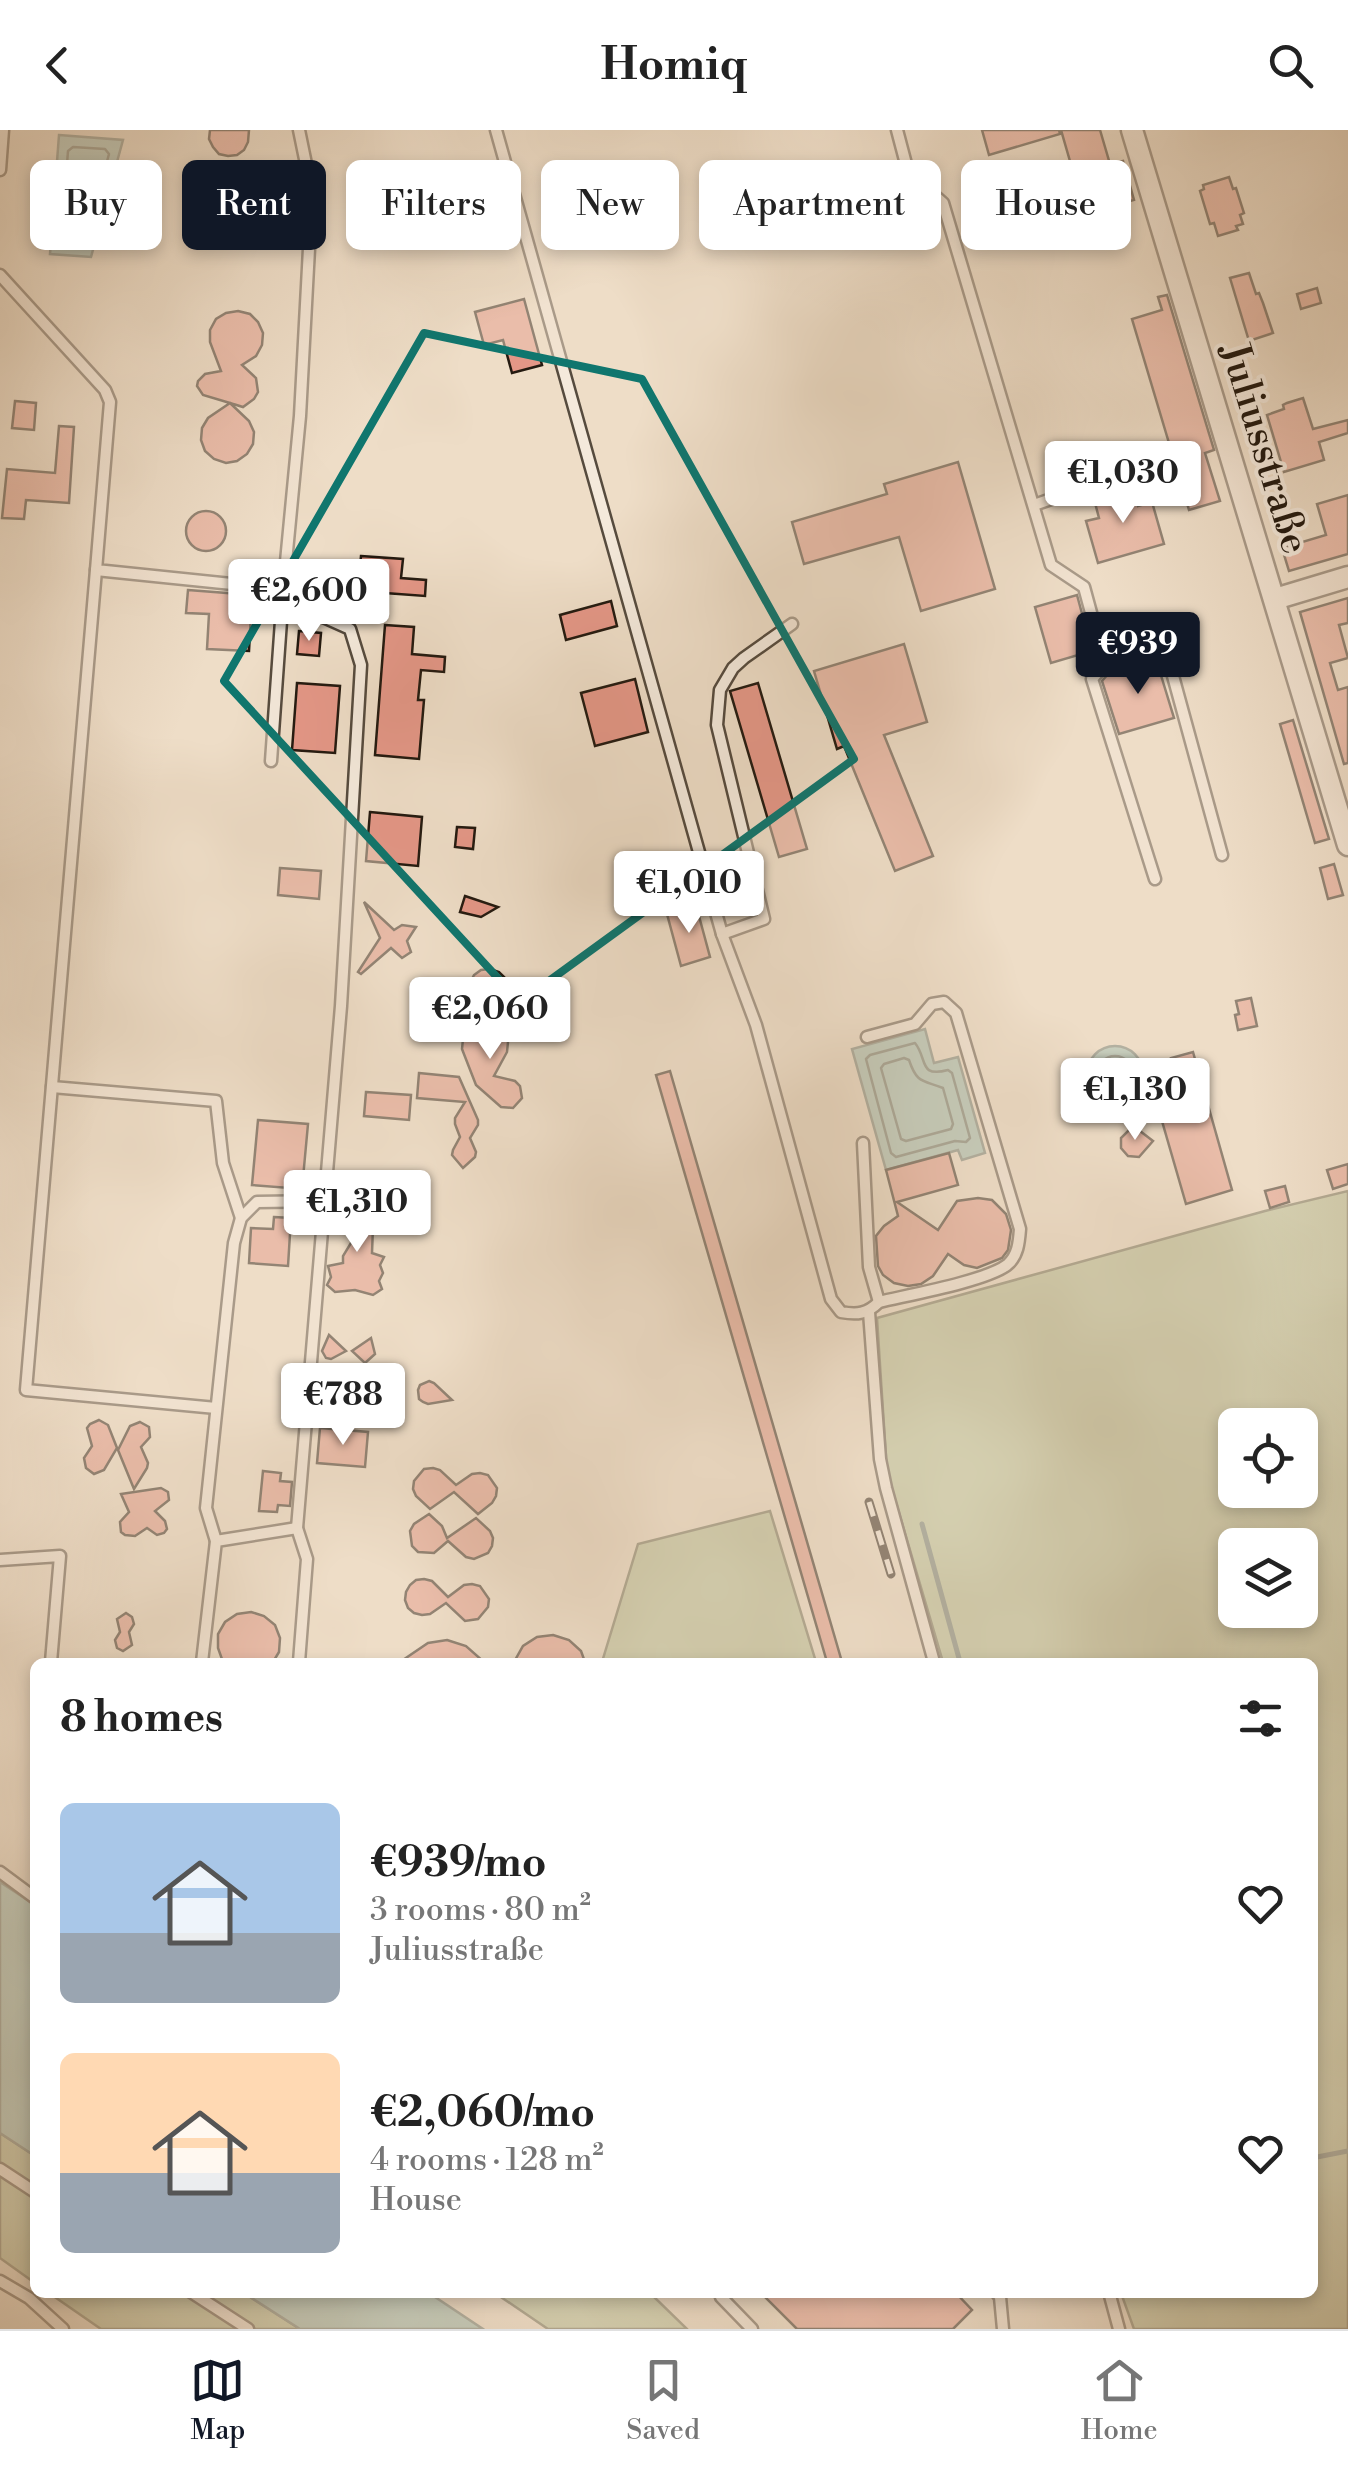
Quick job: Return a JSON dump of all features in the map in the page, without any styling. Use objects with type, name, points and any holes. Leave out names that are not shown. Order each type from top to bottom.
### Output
[{"type":"street","name":"Juliusstraße","points":[[1132,130],[1275,599],[1338,774],[1348,844]]},
{"type":"street","points":[[1275,599],[1348,577]]},
{"type":"lane","points":[[0,170],[3,130]]},
{"type":"lane","points":[[271,761],[300,416],[312,193],[299,130]]},
{"type":"lane","points":[[496,130],[722,934],[756,1025],[831,1299],[841,1312],[854,1314],[870,1312],[879,1302],[986,1276],[1008,1264],[1018,1249],[1020,1229],[956,1013],[944,1002],[932,1004],[915,1024],[866,1037]]},
{"type":"lane","points":[[897,130],[906,164],[943,202],[1051,565],[1084,587],[1105,664]]},
{"type":"lane","points":[[0,275],[105,390],[110,402],[26,1390],[216,1408]]},
{"type":"lane","points":[[1034,505],[1154,463]]},
{"type":"lane","points":[[96,570],[283,592],[312,612],[350,629],[361,665],[341,1006],[297,1528],[307,1559],[298,1658]]},
{"type":"lane","points":[[722,934],[764,920],[716,725],[720,690],[733,668],[792,624]]},
{"type":"lane","points":[[1155,879],[1092,678],[1105,664],[1156,650],[1168,654],[1222,855]]},
{"type":"lane","points":[[52,1087],[216,1101],[223,1163],[241,1218]]},
{"type":"lane","points":[[863,1143],[869,1267],[879,1302]]},
{"type":"lane","points":[[202,1658],[216,1542],[206,1508],[234,1243],[241,1218],[258,1202],[325,1202]]},
{"type":"lane","points":[[870,1312],[880,1459],[933,1658]]},
{"type":"lane","points":[[216,1542],[297,1528]]},
{"type":"lane","points":[[0,1560],[60,1556],[51,1658]]},
{"type":"lane","points":[[0,1872],[30,1894]]},
{"type":"lane","points":[[0,2169],[30,2189]]},
{"type":"lane","points":[[0,2282],[29,2298],[62,2329]]},
{"type":"lane","points":[[200,2298],[248,2329]]},
{"type":"lane","points":[[722,2298],[752,2329]]},
{"type":"lane","points":[[1000,2298],[1003,2329]]},
{"type":"lane","points":[[1111,2298],[1119,2329]]},
{"type":"highlighted area","points":[[424,333],[642,379],[854,759],[520,1002],[224,681]]},
{"type":"green space","points":[[1348,1191],[1348,2329],[1134,2329],[1123,2298],[1318,2298],[1318,1658],[942,1658],[887,1472],[877,1318]]},
{"type":"green space","points":[[770,1511],[815,1658],[603,1658],[638,1544]]},
{"type":"green space","points":[[0,2133],[30,2153],[30,2279],[0,2258]]},
{"type":"green space","points":[[56,2298],[252,2298],[300,2329],[101,2329]]},
{"type":"green space","points":[[502,2298],[655,2298],[687,2329],[548,2329]]},
{"type":"water","points":[[59,135],[123,140],[118,160],[57,160]]},
{"type":"water","points":[[50,250],[93,250],[91,257],[50,254]]},
{"type":"water","points":[[925,1029],[934,1063],[958,1057],[985,1153],[962,1160],[958,1150],[886,1170],[852,1049]]},
{"type":"water","points":[[1115,1046],[1135,1054],[1143,1074],[1135,1094],[1115,1102],[1095,1094],[1087,1074],[1095,1054]]},
{"type":"water","points":[[0,1882],[30,1902],[30,2153],[0,2133]]},
{"type":"water","points":[[252,2298],[436,2298],[483,2329],[300,2329]]},
{"type":"building","points":[[210,130],[249,130],[248,142],[237,155],[219,154],[209,139]]},
{"type":"building","points":[[982,130],[1059,130],[1060,134],[989,155]]},
{"type":"building","points":[[1061,130],[1100,130],[1109,160],[1070,160]]},
{"type":"building","points":[[1229,177],[1244,213],[1240,215],[1243,224],[1236,226],[1238,230],[1218,236],[1200,191],[1203,185]]},
{"type":"building","points":[[1249,273],[1273,333],[1249,341],[1230,278]]},
{"type":"building","points":[[1317,288],[1321,303],[1301,309],[1297,294]]},
{"type":"building","points":[[1167,295],[1214,450],[1205,453],[1220,501],[1189,510],[1132,319],[1162,310],[1158,297]]},
{"type":"building","points":[[524,299],[542,365],[512,373],[503,340],[484,345],[475,312]]},
{"type":"building","points":[[238,311],[250,314],[263,333],[256,356],[242,365],[256,378],[258,392],[254,399],[243,407],[203,395],[198,381],[205,374],[221,371],[210,342],[210,330],[216,319]]},
{"type":"building","points":[[1303,398],[1313,429],[1348,420],[1348,433],[1319,442],[1324,460],[1284,472],[1267,415]]},
{"type":"building","points":[[15,401],[36,403],[34,430],[12,428]]},
{"type":"building","points":[[230,403],[249,421],[254,432],[247,454],[226,463],[205,451],[201,440],[208,418]]},
{"type":"building","points":[[59,426],[74,427],[69,503],[26,500],[24,519],[2,518],[7,469],[55,473]]},
{"type":"building","points":[[958,462],[995,589],[921,611],[899,537],[804,564],[792,522],[887,494],[884,484]]},
{"type":"building","points":[[1133,488],[1138,506],[1152,502],[1164,544],[1098,563],[1086,521],[1099,518],[1094,499]]},
{"type":"building","points":[[1348,495],[1348,554],[1289,571],[1282,548],[1326,535],[1317,504]]},
{"type":"building","points":[[206,511],[220,517],[226,531],[220,545],[206,551],[192,545],[186,531],[192,517]]},
{"type":"building","points":[[361,556],[403,559],[401,578],[426,580],[425,596],[358,591]]},
{"type":"building","points":[[188,590],[252,595],[249,651],[207,649],[209,614],[186,613]]},
{"type":"building","points":[[1077,595],[1092,651],[1051,663],[1035,607]]},
{"type":"building","points":[[1348,598],[1348,623],[1339,625],[1348,658],[1330,663],[1338,690],[1348,687],[1348,763],[1344,764],[1300,612]]},
{"type":"building","points":[[611,601],[617,626],[566,640],[560,615]]},
{"type":"building","points":[[385,625],[414,627],[412,654],[445,657],[444,672],[421,670],[418,700],[424,700],[419,759],[375,755]]},
{"type":"building","points":[[299,631],[321,633],[319,656],[297,654]]},
{"type":"building","points":[[904,644],[927,722],[884,735],[933,856],[895,871],[844,746],[837,749],[814,671]]},
{"type":"building","points":[[1156,659],[1174,718],[1119,734],[1102,681],[1109,673]]},
{"type":"building","points":[[635,679],[648,732],[595,746],[581,693]]},
{"type":"building","points":[[297,683],[340,686],[335,753],[292,750]]},
{"type":"building","points":[[758,683],[807,849],[779,857],[730,691]]},
{"type":"building","points":[[1293,720],[1329,839],[1315,843],[1280,724]]},
{"type":"building","points":[[370,812],[422,817],[418,866],[366,861]]},
{"type":"building","points":[[457,827],[475,828],[473,849],[455,847]]},
{"type":"building","points":[[1334,864],[1343,895],[1328,899],[1320,868]]},
{"type":"building","points":[[280,868],[321,871],[319,899],[278,895]]},
{"type":"building","points":[[465,896],[498,907],[481,917],[460,912]]},
{"type":"building","points":[[364,902],[394,930],[402,925],[416,927],[407,941],[411,952],[402,958],[391,948],[361,974],[358,972],[380,938]]},
{"type":"building","points":[[696,905],[710,957],[681,966],[667,914]]},
{"type":"building","points":[[490,969],[505,978],[508,995],[487,1014],[469,992],[474,975]]},
{"type":"building","points":[[1251,998],[1257,1026],[1238,1030],[1236,1001]]},
{"type":"building","points":[[487,1016],[504,1032],[508,1042],[494,1076],[520,1086],[522,1098],[513,1108],[501,1107],[476,1085],[462,1049],[468,1030]]},
{"type":"building","points":[[1193,1052],[1232,1190],[1186,1204],[1162,1121],[1188,1113],[1171,1058]]},
{"type":"building","points":[[670,1071],[841,1658],[826,1658],[656,1075]]},
{"type":"building","points":[[419,1073],[459,1077],[478,1120],[470,1138],[475,1157],[463,1168],[452,1155],[460,1137],[455,1118],[465,1102],[417,1098]]},
{"type":"building","points":[[366,1092],[411,1095],[409,1120],[364,1116]]},
{"type":"building","points":[[258,1120],[308,1124],[302,1189],[252,1185]]},
{"type":"building","points":[[1129,1130],[1140,1131],[1153,1141],[1139,1157],[1128,1156],[1121,1148],[1121,1138]]},
{"type":"building","points":[[949,1153],[958,1185],[897,1202],[938,1230],[957,1201],[992,1200],[1006,1214],[1011,1230],[1008,1250],[1002,1258],[977,1268],[948,1254],[933,1276],[921,1284],[894,1283],[878,1266],[876,1236],[898,1216],[886,1170]]},
{"type":"building","points":[[1348,1164],[1348,1184],[1333,1189],[1327,1170]]},
{"type":"building","points":[[1285,1186],[1289,1202],[1270,1208],[1265,1191]]},
{"type":"building","points":[[374,1202],[372,1253],[384,1257],[379,1281],[382,1289],[373,1295],[355,1290],[335,1292],[327,1285],[331,1277],[328,1266],[343,1263],[357,1233],[331,1231],[333,1211],[368,1213]]},
{"type":"building","points":[[274,1217],[291,1218],[288,1266],[249,1263],[251,1228],[273,1229]]},
{"type":"building","points":[[329,1335],[346,1351],[331,1359],[322,1351]]},
{"type":"building","points":[[371,1338],[375,1354],[365,1363],[352,1351]]},
{"type":"building","points":[[366,1376],[374,1383],[375,1393],[369,1400],[356,1396],[354,1386]]},
{"type":"building","points":[[429,1381],[452,1400],[428,1404],[419,1399],[420,1385]]},
{"type":"building","points":[[99,1420],[108,1425],[117,1448],[104,1470],[94,1474],[86,1468],[84,1458],[92,1446],[87,1428]]},
{"type":"building","points":[[140,1422],[149,1427],[150,1437],[141,1447],[148,1463],[134,1489],[118,1450],[130,1426]]},
{"type":"building","points":[[320,1428],[368,1432],[365,1467],[317,1463]]},
{"type":"building","points":[[433,1468],[456,1485],[472,1474],[488,1475],[497,1488],[496,1496],[478,1514],[454,1492],[430,1509],[413,1489],[424,1469]]},
{"type":"building","points":[[263,1471],[281,1473],[280,1481],[292,1482],[290,1506],[278,1505],[277,1512],[259,1511]]},
{"type":"building","points":[[161,1488],[168,1492],[169,1500],[155,1511],[165,1521],[164,1533],[157,1535],[147,1528],[135,1536],[121,1532],[120,1522],[129,1512],[121,1494]]},
{"type":"building","points":[[429,1514],[442,1526],[447,1538],[476,1518],[493,1538],[488,1553],[474,1559],[466,1557],[448,1541],[434,1553],[418,1552],[412,1546],[410,1531]]},
{"type":"building","points":[[416,1580],[432,1581],[448,1597],[464,1585],[480,1586],[489,1599],[488,1607],[478,1619],[465,1621],[446,1603],[430,1614],[414,1613],[408,1608],[406,1592]]},
{"type":"building","points":[[251,1612],[275,1625],[280,1638],[275,1658],[222,1658],[218,1634],[225,1622],[237,1614]]},
{"type":"building","points":[[126,1613],[134,1624],[129,1632],[132,1645],[123,1651],[117,1648],[115,1640],[120,1632],[117,1619]]},
{"type":"building","points":[[553,1635],[569,1640],[584,1658],[516,1658],[523,1646],[537,1637]]},
{"type":"building","points":[[447,1640],[466,1646],[480,1658],[406,1658],[428,1643]]},
{"type":"building","points":[[766,2298],[961,2298],[972,2310],[953,2329],[797,2329]]},
{"type":"waterway","points":[[922,1524],[959,1658]]},
{"type":"waterway","points":[[1318,2157],[1348,2151]]},
{"type":"railway","points":[[869,1502],[891,1574]]}]
